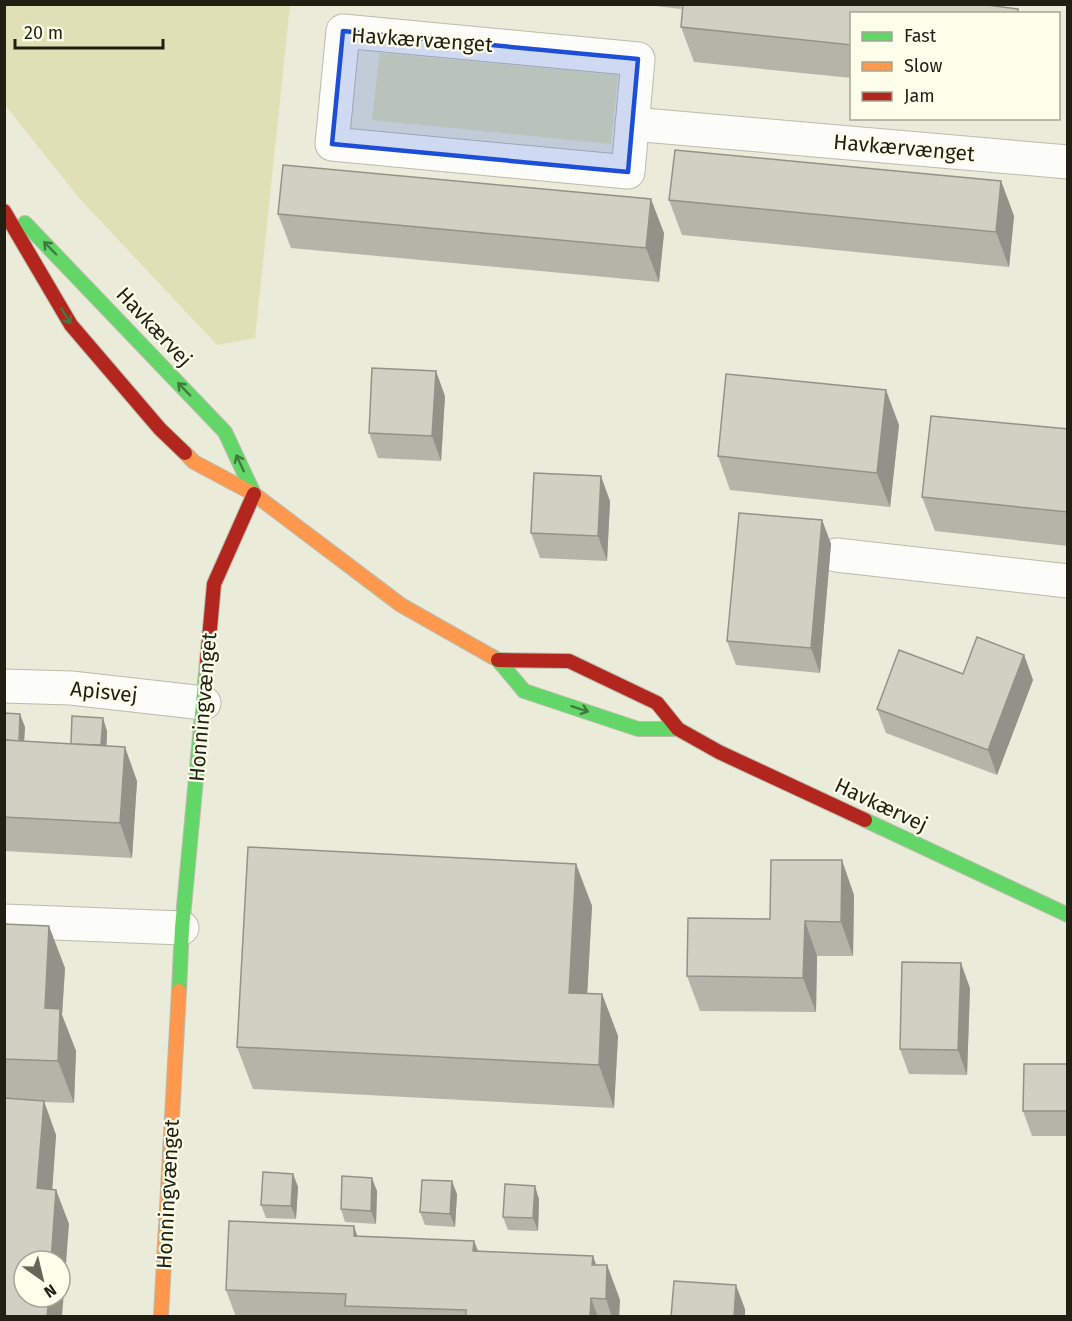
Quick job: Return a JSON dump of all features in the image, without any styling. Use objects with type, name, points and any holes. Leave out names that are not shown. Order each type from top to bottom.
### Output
[{"type":"street","name":"Havkærvænget","points":[[343,31],[638,59],[632,124],[628,172],[332,144],[343,31]]},
{"type":"street","name":"Havkærvænget","points":[[632,124],[1068,162]]},
{"type":"street","name":"Havkærvej","points":[[4,201],[225,432],[254,494]]},
{"type":"street","name":"Havkærvej","points":[[4,211],[71,325],[160,429],[194,462],[254,494],[401,605],[498,660],[524,691],[638,729],[678,729]]},
{"type":"street","name":"Honningvænget","points":[[161,1317],[182,928],[214,584],[254,494]]},
{"type":"street","points":[[836,555],[1068,581]]},
{"type":"street","name":"Havkærvej","points":[[498,660],[569,661],[657,702],[678,729],[719,752],[1066,911]]},
{"type":"street","name":"Apisvej","points":[[4,686],[71,688],[204,703]]},
{"type":"street","points":[[4,921],[182,928]]},
{"type":"highlighted area","points":[[343,31],[638,59],[628,172],[332,144]]},
{"type":"green space","points":[[4,5],[290,5],[255,338],[217,345],[79,198],[5,105]]},
{"type":"green space","points":[[380,53],[618,75],[611,144],[372,120]]},
{"type":"building","points":[[683,4],[979,4],[1018,9],[1018,12],[850,12],[850,45],[681,27]]},
{"type":"building","points":[[675,150],[1001,181],[996,232],[669,200]]},
{"type":"building","points":[[283,165],[651,199],[646,248],[278,214]]},
{"type":"building","points":[[372,368],[436,371],[432,436],[369,433]]},
{"type":"building","points":[[726,374],[886,390],[877,473],[718,456]]},
{"type":"building","points":[[931,416],[1068,429],[1068,512],[922,497]]},
{"type":"building","points":[[534,473],[601,476],[598,536],[531,533]]},
{"type":"building","points":[[739,513],[822,520],[811,648],[727,641]]},
{"type":"building","points":[[977,637],[1024,655],[988,750],[877,709],[899,650],[963,674]]},
{"type":"building","points":[[4,713],[20,714],[19,741],[4,740]]},
{"type":"building","points":[[72,716],[103,718],[101,745],[71,744]]},
{"type":"building","points":[[4,740],[125,747],[120,823],[4,817]]},
{"type":"building","points":[[248,847],[576,864],[569,993],[602,994],[599,1065],[237,1047]]},
{"type":"building","points":[[771,860],[842,860],[841,922],[805,921],[803,978],[687,976],[688,918],[770,919]]},
{"type":"building","points":[[4,924],[49,926],[45,1008],[60,1009],[58,1061],[4,1059]]},
{"type":"building","points":[[902,962],[961,963],[958,1050],[900,1049]]},
{"type":"building","points":[[1024,1064],[1068,1064],[1068,1111],[1023,1111]]},
{"type":"building","points":[[4,1098],[44,1101],[37,1188],[56,1190],[52,1249],[12,1249],[12,1309],[48,1309],[47,1317],[4,1317]]},
{"type":"building","points":[[263,1172],[293,1174],[291,1206],[261,1205]]},
{"type":"building","points":[[342,1176],[372,1178],[371,1211],[341,1209]]},
{"type":"building","points":[[422,1180],[452,1181],[450,1214],[420,1212]]},
{"type":"building","points":[[505,1184],[535,1186],[533,1218],[503,1217]]},
{"type":"building","points":[[229,1221],[354,1226],[354,1236],[474,1241],[473,1251],[593,1256],[592,1265],[607,1265],[606,1299],[591,1298],[590,1317],[466,1317],[466,1310],[345,1306],[346,1294],[226,1290]]},
{"type":"building","points":[[674,1281],[736,1285],[734,1317],[671,1317]]},
{"type":"traffic: fast","points":[[25,223],[225,432],[254,494]]},
{"type":"traffic: fast","points":[[491,656],[498,660],[524,691],[638,729],[678,729]]},
{"type":"traffic: fast","points":[[179,991],[182,928],[207,661]]},
{"type":"traffic: fast","points":[[865,820],[1068,915]]},
{"type":"traffic: slow","points":[[185,453],[194,462],[254,494],[401,605],[491,656]]},
{"type":"traffic: slow","points":[[161,1316],[179,991]]},
{"type":"traffic: jam","points":[[4,211],[71,325],[160,429],[185,453]]},
{"type":"traffic: jam","points":[[207,661],[214,584],[254,494]]},
{"type":"traffic: jam","points":[[498,660],[569,661],[657,703],[678,729],[719,752],[865,820]]}]
